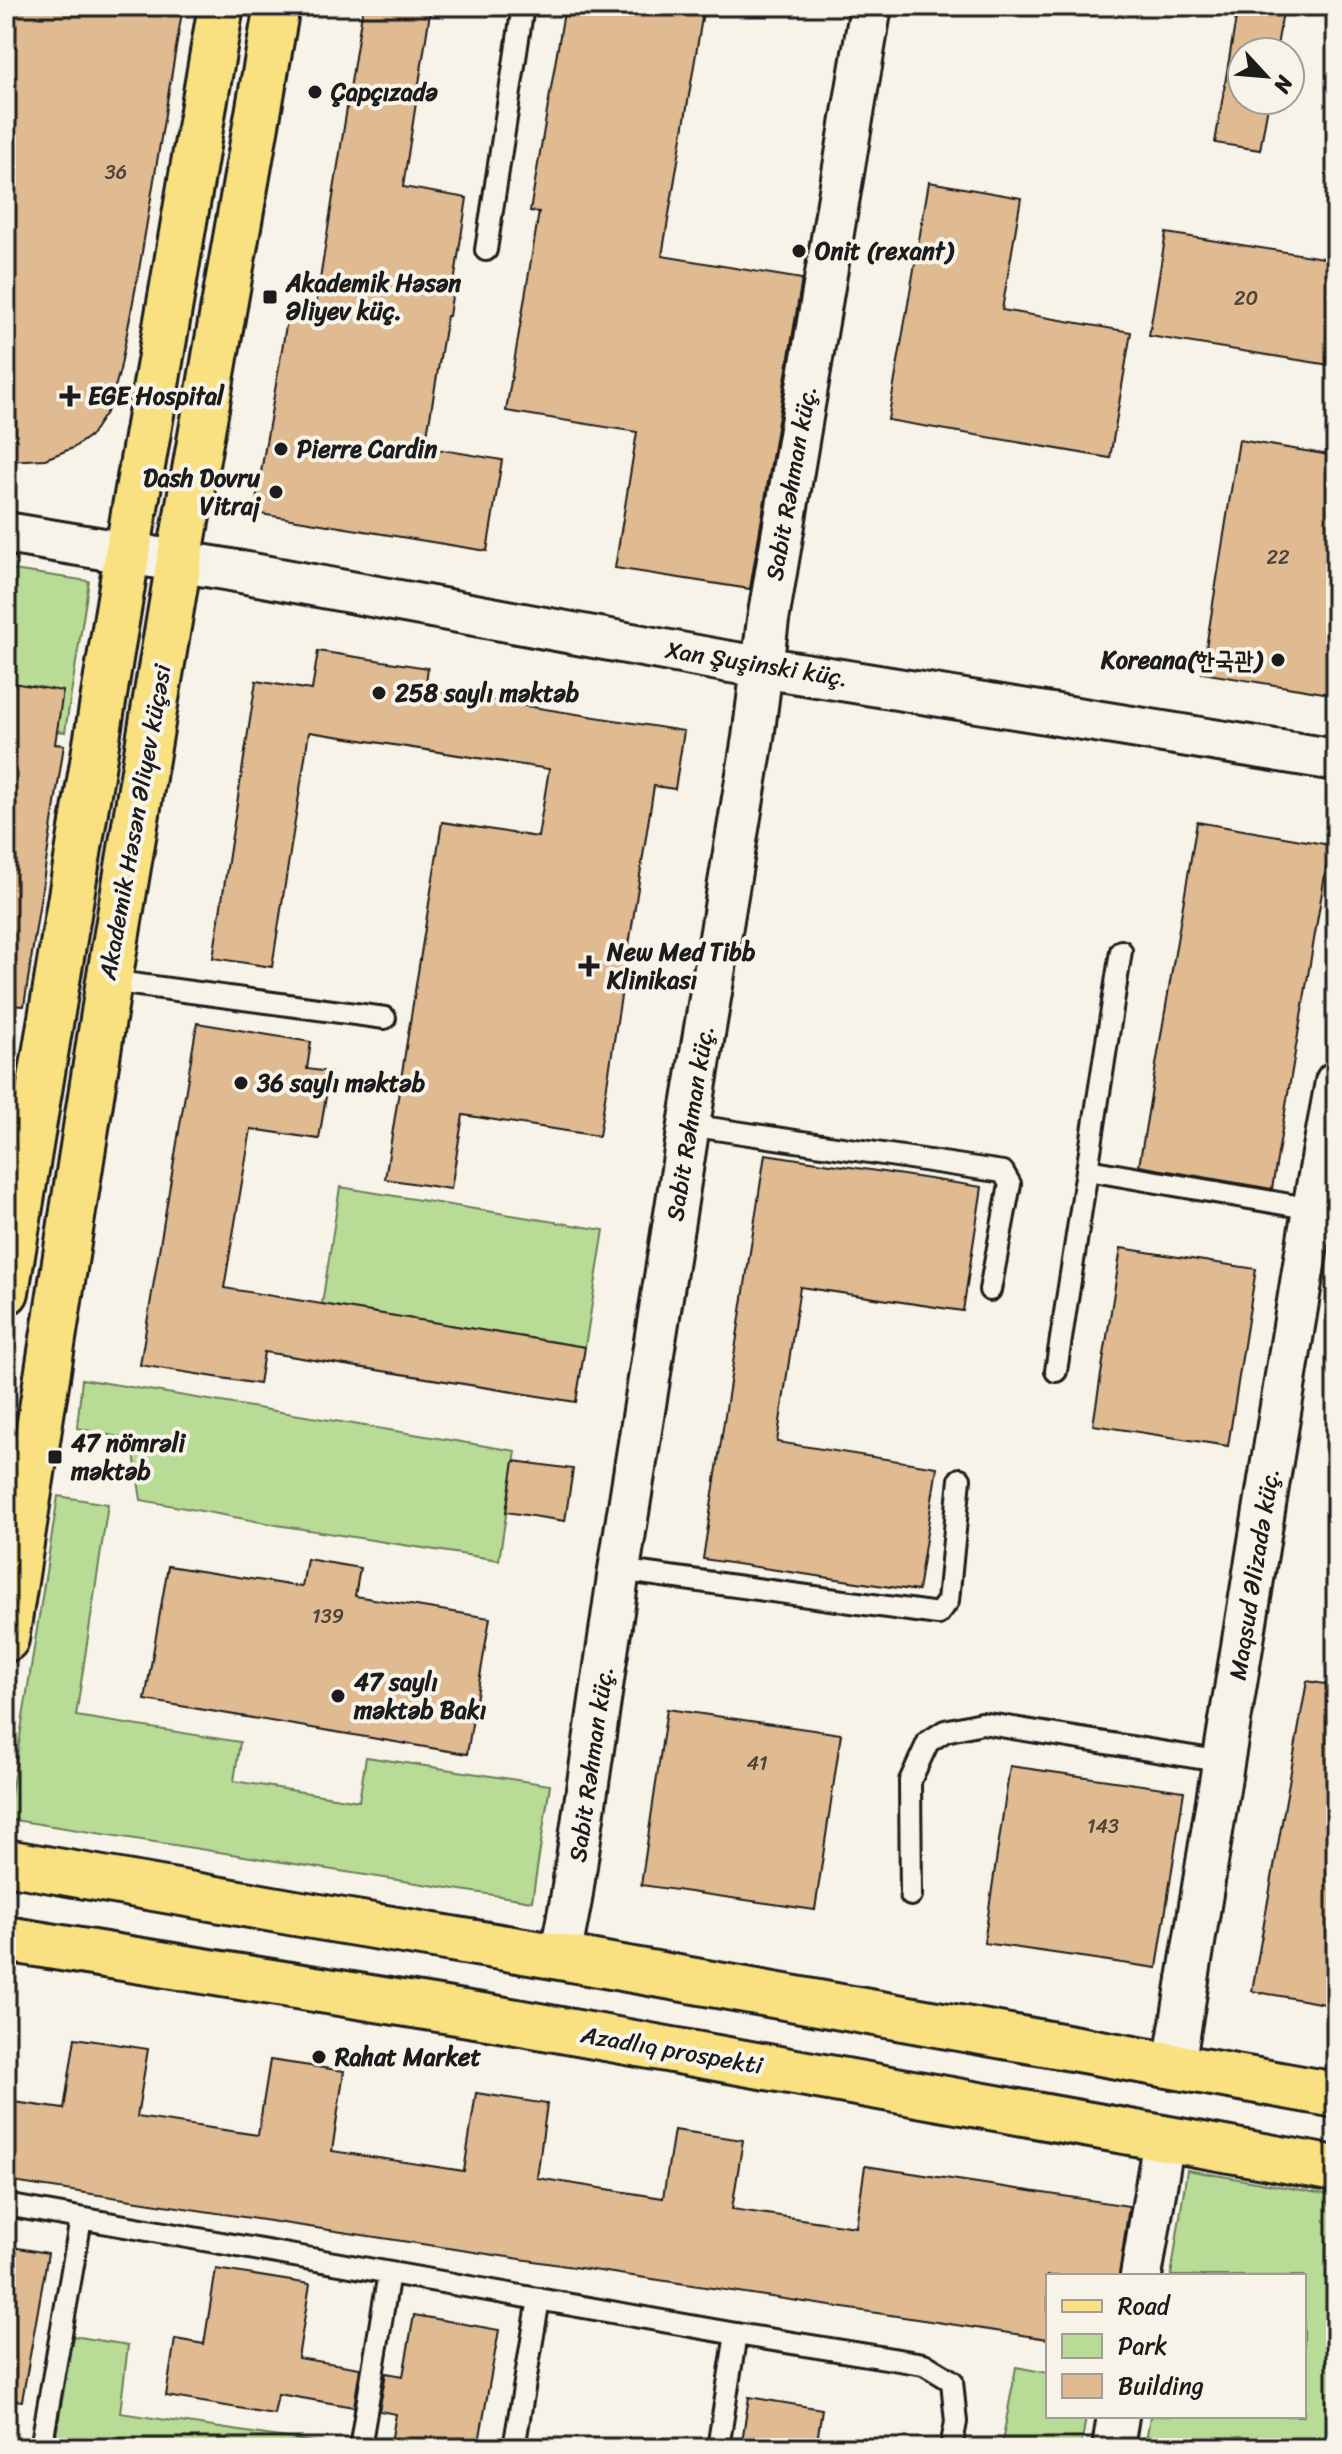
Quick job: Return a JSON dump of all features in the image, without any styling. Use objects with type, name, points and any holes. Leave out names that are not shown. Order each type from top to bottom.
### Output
[{"type":"main road","name":"Akademik Həsən Əliyev küçəsi","points":[[6,1292],[127,553],[221,6]]},
{"type":"main road","name":"Akademik Həsən Əliyev küçəsi","points":[[6,1639],[109,981],[277,6]]},
{"type":"main road","points":[[9,1862],[1336,2095]]},
{"type":"main road","name":"Azadlıq prospekti","points":[[6,1939],[510,2021],[1336,2169]]},
{"type":"street","name":"Sabit Rəhman küç.","points":[[560,1957],[689,1125],[753,738],[770,605],[871,6]]},
{"type":"street","points":[[6,533],[127,553]]},
{"type":"street","name":"Xan Şuşinski küç.","points":[[127,553],[762,666],[1336,760]]},
{"type":"street","name":"Maqsud Əlizadə küç.","points":[[1174,2066],[1336,1082]]},
{"type":"street","points":[[1141,2274],[1164,2139]]},
{"type":"street","points":[[1113,2448],[1118,2418]]},
{"type":"lane","points":[[486,250],[523,6]]},
{"type":"lane","points":[[1056,1371],[1121,951]]},
{"type":"lane","points":[[109,981],[385,1018]]},
{"type":"lane","points":[[689,1125],[1003,1172],[1010,1184],[990,1290]]},
{"type":"lane","points":[[1088,1170],[1313,1209]]},
{"type":"lane","points":[[619,1570],[938,1614],[948,1601],[960,1479]]},
{"type":"lane","points":[[911,1895],[910,1781],[928,1742],[945,1731],[982,1723],[1224,1762]]},
{"type":"lane","points":[[6,2205],[736,2334],[924,2364],[952,2381],[956,2422],[951,2448]]},
{"type":"lane","points":[[41,2448],[81,2219]]},
{"type":"lane","points":[[360,2448],[389,2273]]},
{"type":"lane","points":[[514,2448],[539,2299]]},
{"type":"lane","points":[[718,2448],[736,2334]]},
{"type":"green space","points":[[6,569],[89,581],[65,732],[6,723]]},
{"type":"green space","points":[[340,1187],[604,1230],[585,1347],[322,1304]]},
{"type":"green space","points":[[82,1379],[516,1451],[499,1560],[141,1500],[132,1440],[77,1428]]},
{"type":"green space","points":[[58,1496],[108,1504],[76,1716],[240,1742],[234,1781],[359,1801],[366,1757],[550,1785],[532,1901],[7,1819]]},
{"type":"green space","points":[[1187,2170],[1336,2196],[1336,2448],[1145,2448],[1150,2418],[1306,2418],[1306,2274],[1171,2274]]},
{"type":"green space","points":[[73,2336],[128,2345],[120,2413],[341,2448],[54,2448]]},
{"type":"green space","points":[[1016,2367],[1046,2373],[1046,2418],[1086,2418],[1081,2448],[1001,2448]]},
{"type":"building","points":[[6,6],[183,6],[139,270],[120,370],[109,408],[91,435],[73,448],[45,459],[6,461]]},
{"type":"building","points":[[363,6],[431,6],[403,187],[467,198],[425,447],[502,460],[487,551],[254,513],[287,320],[313,324]]},
{"type":"building","points":[[565,6],[704,6],[662,256],[802,279],[750,589],[615,568],[637,432],[506,411],[539,212],[530,211]]},
{"type":"building","points":[[1238,6],[1284,6],[1279,36],[1233,36]]},
{"type":"building","points":[[1226,77],[1226,116],[1266,116],[1260,150],[1215,143]]},
{"type":"building","points":[[929,182],[1021,198],[1002,310],[1131,332],[1110,458],[888,420]]},
{"type":"building","points":[[1166,233],[1336,260],[1336,366],[1149,336]]},
{"type":"building","points":[[1239,440],[1336,456],[1336,659],[1330,694],[1202,673]]},
{"type":"building","points":[[318,651],[428,668],[425,690],[684,731],[675,789],[654,786],[599,1136],[463,1115],[451,1189],[385,1179],[442,822],[538,837],[549,769],[309,732],[272,967],[213,958],[256,681],[312,690]]},
{"type":"building","points":[[6,682],[63,691],[55,744],[64,745],[24,1006],[6,1005]]},
{"type":"building","points":[[1197,822],[1330,845],[1272,1189],[1139,1166]]},
{"type":"building","points":[[197,1023],[311,1042],[307,1069],[330,1072],[319,1139],[251,1129],[224,1288],[585,1347],[576,1402],[264,1352],[259,1384],[140,1365]]},
{"type":"building","points":[[765,1154],[982,1187],[963,1311],[800,1287],[777,1442],[937,1467],[918,1591],[703,1559]]},
{"type":"building","points":[[1121,1248],[1256,1269],[1228,1446],[1093,1425]]},
{"type":"building","points":[[514,1461],[573,1469],[565,1521],[506,1512]]},
{"type":"building","points":[[307,1559],[360,1568],[355,1596],[490,1618],[467,1754],[145,1700],[168,1566],[302,1587]]},
{"type":"building","points":[[1307,1681],[1336,1686],[1336,2006],[1252,1991]]},
{"type":"building","points":[[667,1709],[841,1734],[815,1910],[641,1885]]},
{"type":"building","points":[[1010,1766],[1184,1791],[1157,1968],[984,1943]]},
{"type":"building","points":[[75,2038],[148,2049],[137,2117],[258,2135],[270,2060],[344,2071],[332,2151],[464,2171],[476,2093],[547,2104],[537,2178],[663,2198],[674,2130],[743,2140],[732,2209],[856,2227],[865,2166],[1129,2206],[1119,2274],[1046,2274],[1046,2339],[6,2181],[6,2101],[64,2109]]},
{"type":"building","points":[[6,2246],[48,2253],[22,2401],[6,2399]]},
{"type":"building","points":[[216,2269],[310,2284],[298,2358],[360,2368],[354,2407],[278,2394],[274,2414],[166,2396],[175,2339],[204,2344]]},
{"type":"building","points":[[414,2315],[499,2330],[478,2448],[390,2448],[396,2414],[379,2411],[386,2373],[403,2376]]},
{"type":"building","points":[[749,2397],[822,2409],[816,2448],[741,2448]]},
{"type":"place","name":"Çapçızadə","points":[[315,92]]},
{"type":"place","name":"Onit (rexant)","points":[[799,251]]},
{"type":"place","name":"Akademik Həsən Əliyev küç.","points":[[270,297]]},
{"type":"place","name":"EGE Hospital","points":[[70,396]]},
{"type":"place","name":"Pierre Cardin","points":[[281,449]]},
{"type":"place","name":"Dash Dovru Vitraj","points":[[276,492]]},
{"type":"place","name":"Koreana(한국관)","points":[[1278,660]]},
{"type":"place","name":"258 saylı məktəb","points":[[379,693]]},
{"type":"place","name":"New Med Tibb Klinikası","points":[[589,966]]},
{"type":"place","name":"36 saylı məktəb","points":[[241,1083]]},
{"type":"place","name":"47 nömrəli məktəb","points":[[55,1457]]},
{"type":"place","name":"47 saylı məktəb Bakı","points":[[338,1696]]},
{"type":"place","name":"Rahat Market","points":[[319,2057]]}]
